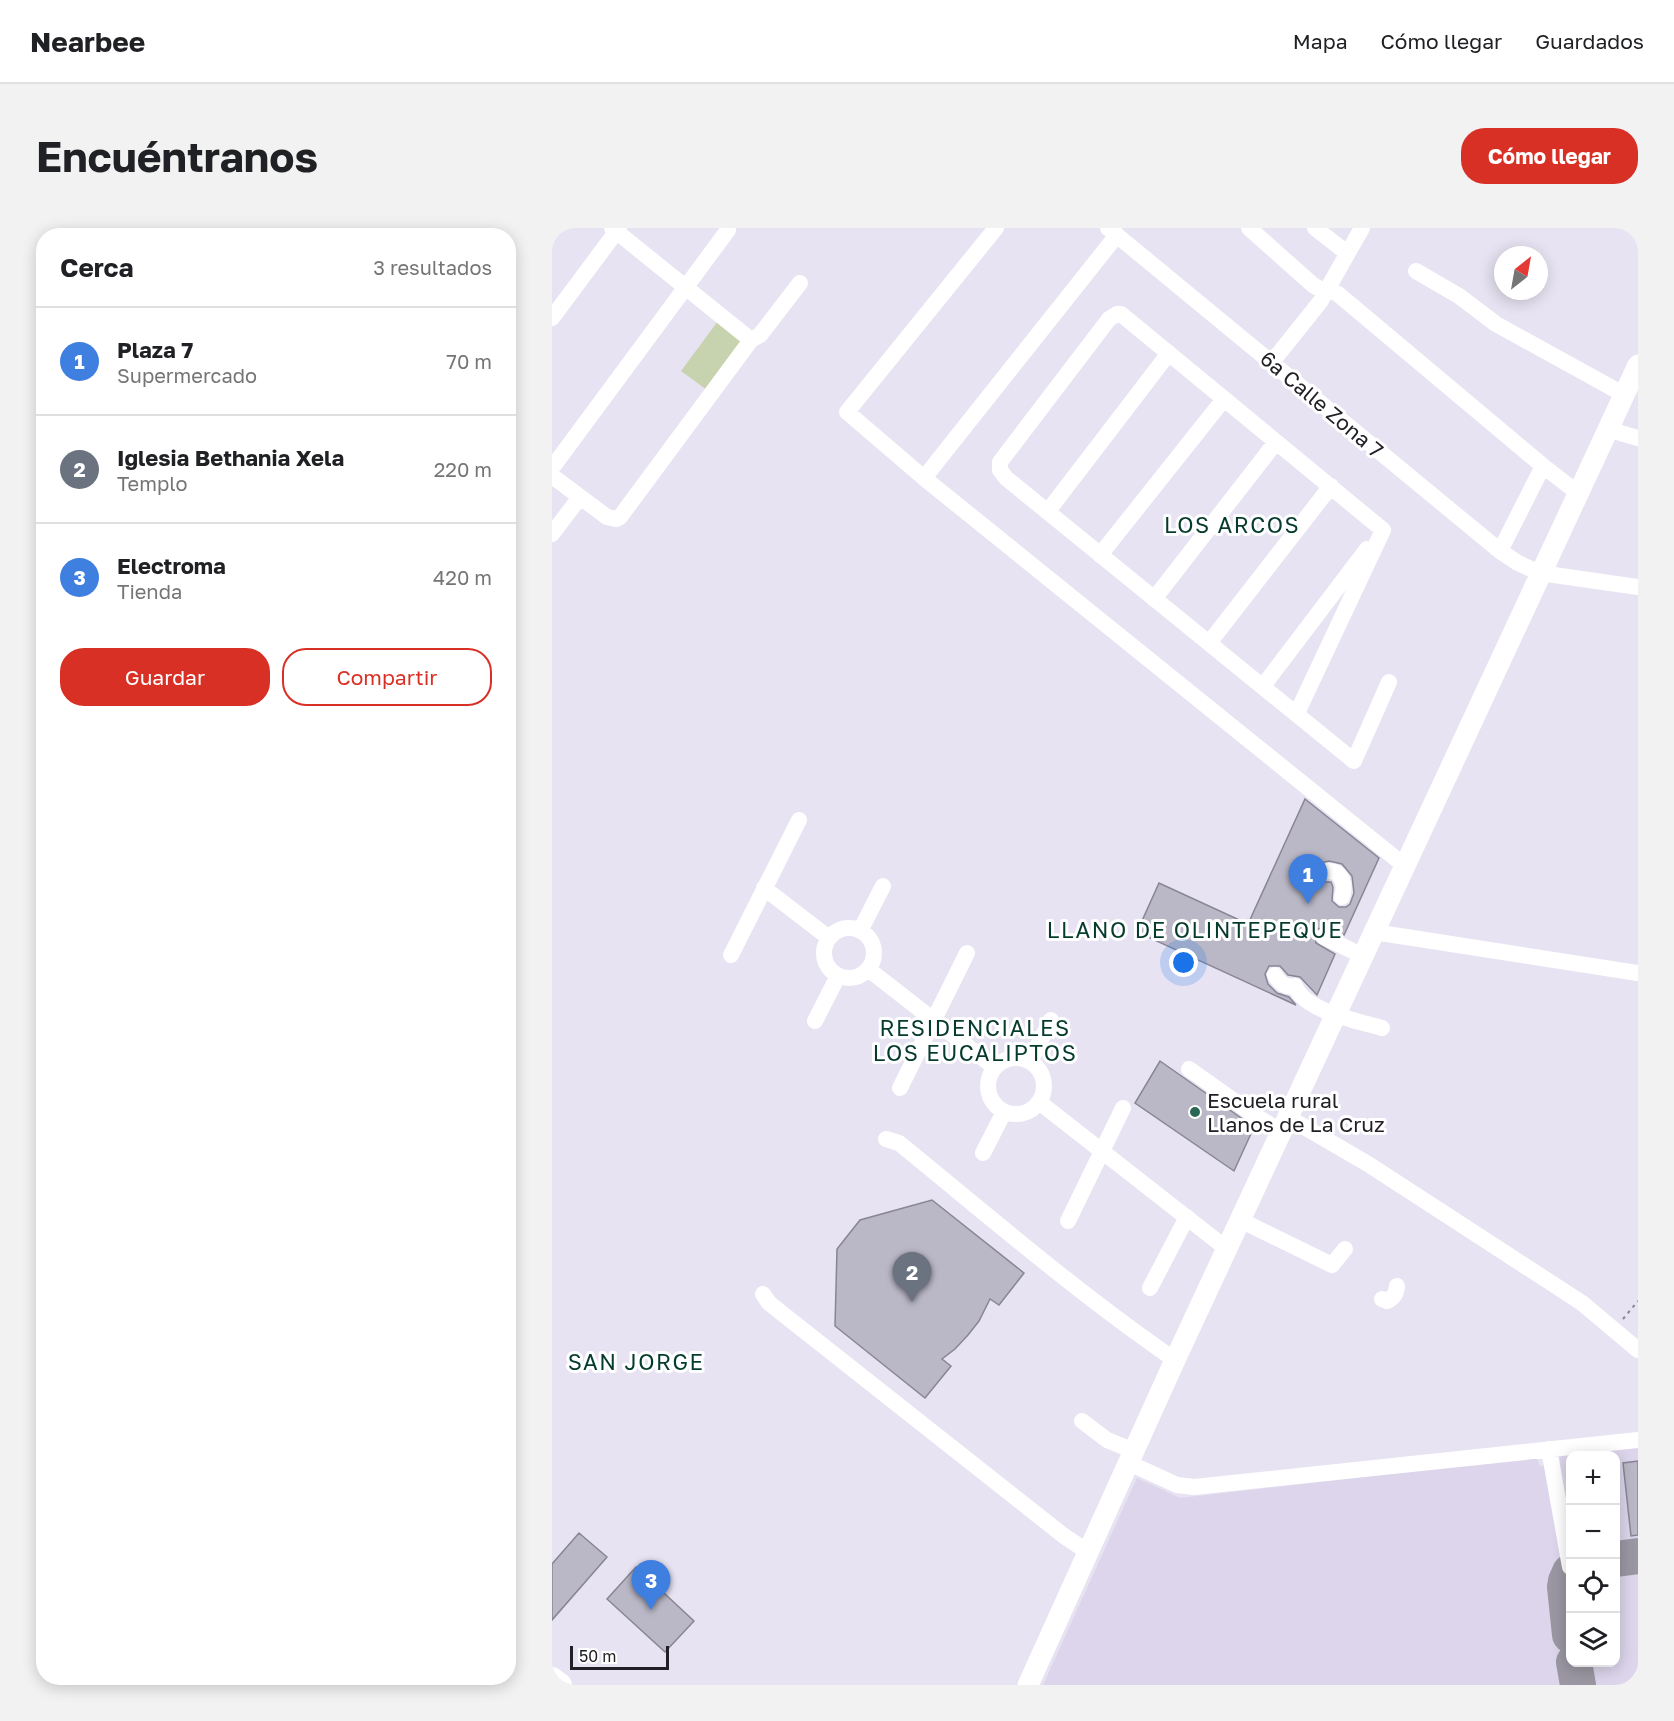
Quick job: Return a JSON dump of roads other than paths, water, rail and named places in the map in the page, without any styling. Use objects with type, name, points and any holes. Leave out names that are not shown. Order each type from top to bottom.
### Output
[{"type":"highway","points":[[552,1679],[560,1685]]},
{"type":"main road","points":[[1028,1685],[1175,1360],[1638,365]]},
{"type":"street","points":[[996,228],[847,412],[924,477],[1405,866]]},
{"type":"street","points":[[1249,228],[1300,275],[1326,292],[1338,294],[1578,493]]},
{"type":"street","points":[[1316,228],[1347,253]]},
{"type":"street","points":[[1272,362],[1320,302],[1362,228]]},
{"type":"street","points":[[552,318],[616,229],[751,340]]},
{"type":"street","points":[[552,468],[728,230]]},
{"type":"street","points":[[924,477],[1112,232]]},
{"type":"street","name":"6a Calle Zona 7","points":[[1112,232],[1518,563],[1540,573],[1638,587]]},
{"type":"street","points":[[1416,271],[1460,296],[1496,324],[1623,394]]},
{"type":"street","points":[[552,476],[607,517],[616,519],[620,517],[751,340],[760,335],[800,283]]},
{"type":"street","points":[[1383,530],[1121,314],[1113,316],[1011,444],[1000,462],[1000,470],[1006,478],[1354,760],[1389,682]]},
{"type":"street","points":[[1047,511],[1169,353]]},
{"type":"street","points":[[1100,555],[1224,399]]},
{"type":"street","points":[[1607,429],[1638,438]]},
{"type":"street","points":[[1154,599],[1276,442]]},
{"type":"street","points":[[1500,550],[1543,466]]},
{"type":"street","points":[[1209,643],[1330,486]]},
{"type":"street","points":[[552,534],[580,497]]},
{"type":"street","points":[[1263,686],[1383,530]]},
{"type":"street","points":[[1298,713],[1383,530]]},
{"type":"street","points":[[731,955],[799,820]]},
{"type":"street","points":[[1322,872],[1331,871],[1341,877],[1345,885],[1342,897]]},
{"type":"street","points":[[860,931],[883,886]]},
{"type":"street","points":[[764,888],[829,938]]},
{"type":"street","points":[[840,929],[860,931],[868,936],[874,949],[872,963],[862,975],[854,978],[838,976],[827,966],[824,959],[829,938],[840,929]]},
{"type":"street","points":[[1374,932],[1638,974]]},
{"type":"street","points":[[1324,937],[1363,956]]},
{"type":"street","points":[[900,1088],[967,953]]},
{"type":"street","points":[[868,969],[994,1067]]},
{"type":"street","points":[[1275,975],[1286,986],[1295,986],[1303,999],[1336,1014],[1382,1028]]},
{"type":"street","points":[[815,1021],[838,976]]},
{"type":"street","points":[[1030,1061],[1051,1020]]},
{"type":"street","points":[[1006,1059],[1030,1061],[1042,1076],[1044,1086],[1039,1102],[1031,1110],[1023,1113],[1004,1112],[992,1101],[988,1093],[989,1076],[994,1067],[1006,1059]]},
{"type":"street","points":[[1189,1069],[1254,1115],[1285,1125],[1391,1178],[1424,1202],[1582,1303],[1638,1350]]},
{"type":"street","points":[[1039,1102],[1227,1249]]},
{"type":"street","points":[[1068,1221],[1123,1108]]},
{"type":"street","points":[[983,1153],[1004,1112]]},
{"type":"street","points":[[886,1138],[899,1143],[1070,1282],[1175,1360]]},
{"type":"street","points":[[1150,1288],[1187,1218]]},
{"type":"street","points":[[1240,1220],[1332,1265],[1345,1249]]},
{"type":"street","points":[[1382,1299],[1387,1301],[1392,1298],[1397,1286]]},
{"type":"street","points":[[763,1294],[769,1303],[1064,1536],[1088,1552]]},
{"type":"street","points":[[1082,1421],[1168,1482],[1194,1487],[1638,1440]]},
{"type":"street","points":[[1549,1449],[1569,1559]]},
{"type":"place","name":"Plaza 7","points":[[1308,904]]},
{"type":"place","name":"Escuela rural Llanos de La Cruz","points":[[1195,1112]]},
{"type":"place","name":"Iglesia Bethania Xela","points":[[912,1302]]},
{"type":"place","name":"Electroma","points":[[651,1610]]},
{"type":"district","name":"LOS ARCOS","points":[[1232,524]]},
{"type":"district","name":"LLANO DE OLINTEPEQUE","points":[[1195,929]]},
{"type":"district","name":"RESIDENCIALES LOS EUCALIPTOS","points":[[975,1040]]},
{"type":"district","name":"SAN JORGE","points":[[636,1361]]}]
